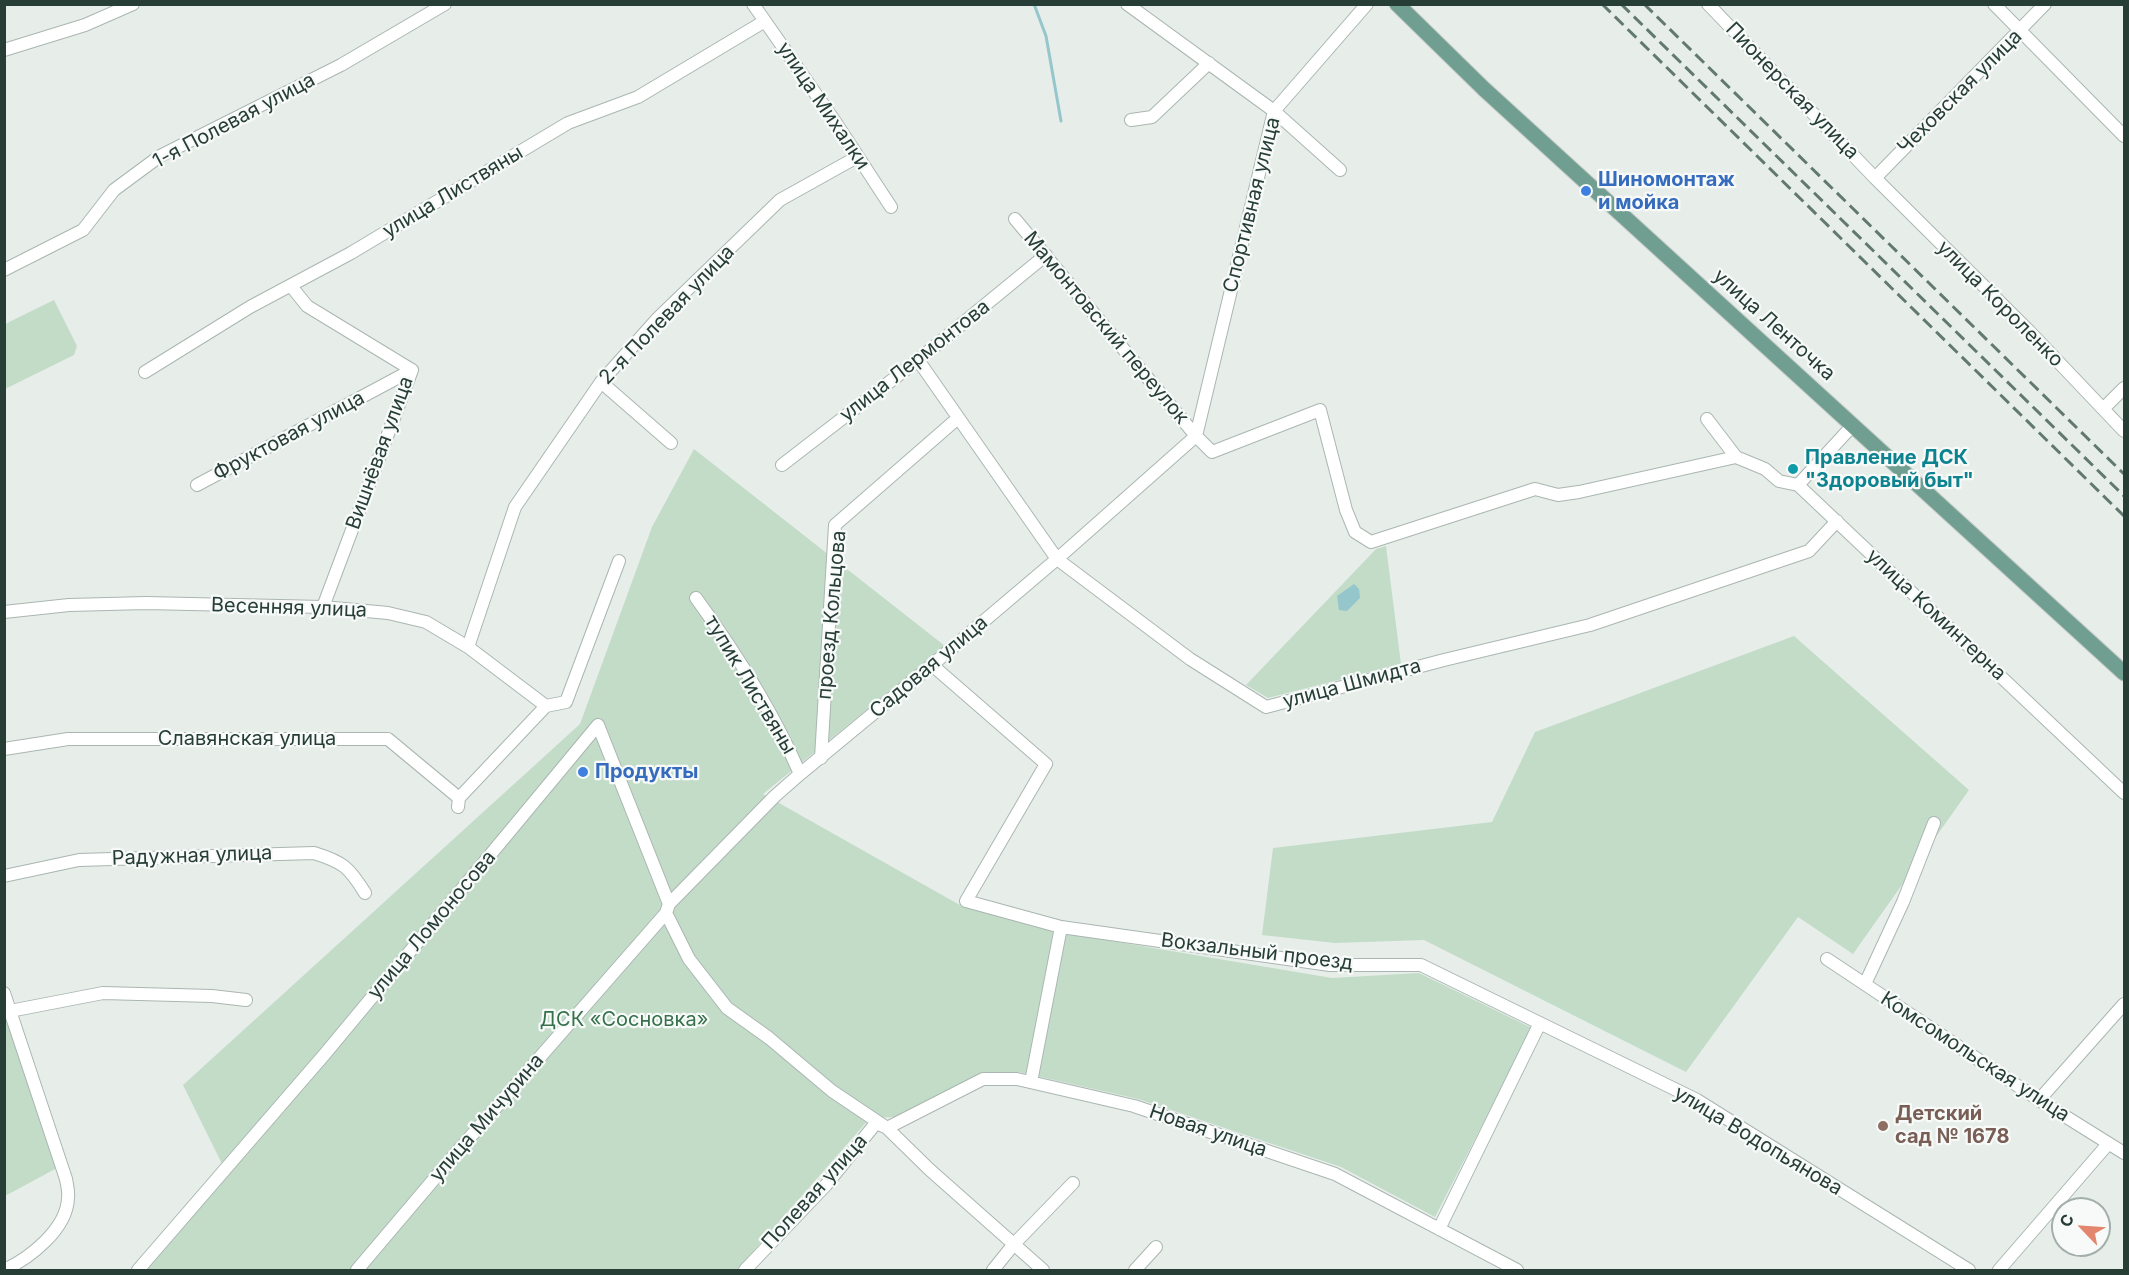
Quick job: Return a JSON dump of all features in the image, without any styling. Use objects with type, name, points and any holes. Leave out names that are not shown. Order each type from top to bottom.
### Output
[{"type":"main road","name":"улица Ленточка","points":[[1397,4],[1484,89],[2124,673]]},
{"type":"street","points":[[4,50],[85,25],[133,4]]},
{"type":"street","name":"1-я Полевая улица","points":[[4,270],[83,230],[114,190],[160,156],[341,65],[445,4]]},
{"type":"street","name":"улица Михалки","points":[[753,4],[891,207]]},
{"type":"street","points":[[1127,4],[1274,111],[1340,170]]},
{"type":"street","name":"Спортивная улица","points":[[1196,436],[1274,111],[1367,4]]},
{"type":"street","name":"Пионерская улица","points":[[1708,4],[1875,178]]},
{"type":"street","points":[[1994,4],[2124,136]]},
{"type":"street","name":"Чеховская улица","points":[[1875,178],[2045,4]]},
{"type":"street","name":"улица Листвяны","points":[[145,372],[250,307],[291,286],[568,123],[638,97],[765,21]]},
{"type":"street","points":[[1131,120],[1152,117],[1209,63]]},
{"type":"street","name":"2-я Полевая улица","points":[[468,647],[515,507],[602,382],[658,318],[780,200],[857,157]]},
{"type":"street","name":"улица Короленко","points":[[1875,178],[2124,431]]},
{"type":"street","name":"Мамонтовский переулок","points":[[1015,219],[1196,436]]},
{"type":"street","name":"улица Лермонтова","points":[[782,465],[918,360],[1046,255]]},
{"type":"street","name":"Вишнёвая улица","points":[[291,286],[307,306],[412,370],[323,607]]},
{"type":"street","name":"улица Шмидта","points":[[918,360],[1057,559],[1190,659],[1266,706],[1590,625],[1809,551],[1837,521]]},
{"type":"street","name":"Фруктовая улица","points":[[198,485],[412,370]]},
{"type":"street","points":[[602,382],[671,443]]},
{"type":"street","points":[[2103,409],[2124,388]]},
{"type":"street","points":[[1196,436],[1212,452],[1320,410],[1346,510],[1355,532],[1371,543],[1535,489],[1558,495],[1579,492],[1736,458],[1707,419]]},
{"type":"street","name":"проезд Кольцова","points":[[821,758],[835,525],[958,418]]},
{"type":"street","points":[[1798,485],[1853,425]]},
{"type":"street","name":"Садовая улица","points":[[667,908],[775,796],[1057,559],[1196,436]]},
{"type":"street","name":"улица Коминтерна","points":[[1736,458],[1765,469],[1779,481],[1798,485],[2124,793]]},
{"type":"street","points":[[546,706],[566,702],[619,561]]},
{"type":"street","name":"тупик Листвяны","points":[[696,598],[729,643],[784,738],[800,774]]},
{"type":"street","name":"Весенняя улица","points":[[4,612],[69,605],[146,603],[323,607],[388,613],[426,622],[468,647],[546,706]]},
{"type":"street","name":"Вокзальный проезд","points":[[932,665],[1046,764],[966,901],[1061,927],[1330,965],[1422,965],[1540,1023]]},
{"type":"street","name":"Славянская улица","points":[[4,749],[68,739],[388,739],[458,802],[546,706]]},
{"type":"street","name":"улица Ломоносова","points":[[138,1270],[324,1055],[598,725],[667,908]]},
{"type":"street","points":[[1865,984],[1904,902],[1934,823]]},
{"type":"street","name":"Радужная улица","points":[[4,876],[79,860],[314,853],[334,859],[352,871],[365,893]]},
{"type":"street","points":[[667,908],[689,959],[727,1008],[769,1038],[832,1091],[887,1128],[930,1170],[1043,1270]]},
{"type":"street","name":"улица Мичурина","points":[[357,1270],[667,908]]},
{"type":"street","points":[[1031,1082],[1061,927]]},
{"type":"street","name":"Комсомольская улица","points":[[1827,959],[2124,1154]]},
{"type":"street","points":[[4,993],[66,1179],[69,1199],[64,1215],[44,1244],[17,1264],[4,1269]]},
{"type":"street","points":[[10,1011],[103,993],[212,996],[246,1000]]},
{"type":"street","points":[[2039,1100],[2124,1004]]},
{"type":"street","points":[[1439,1229],[1540,1023]]},
{"type":"street","name":"улица Водопьянова","points":[[1540,1023],[1697,1101],[1953,1268],[1969,1270]]},
{"type":"street","name":"Новая улица","points":[[887,1128],[983,1079],[1017,1079],[1031,1082],[1134,1106],[1335,1174],[1517,1270]]},
{"type":"street","name":"Полевая улица","points":[[745,1270],[826,1185],[876,1123],[887,1128]]},
{"type":"street","points":[[1999,1270],[2108,1144]]},
{"type":"street","points":[[993,1270],[1014,1244],[1073,1183]]},
{"type":"street","points":[[1135,1270],[1156,1247]]},
{"type":"green space","points":[[54,300],[77,346],[74,355],[5,389],[5,324]]},
{"type":"green space","name":"ДСК «Сосновка»","points":[[694,449],[945,646],[763,794],[958,904],[1058,932],[1332,978],[1419,973],[1532,1028],[1435,1217],[1341,1167],[1138,1099],[1019,1072],[983,1073],[895,1117],[870,1118],[737,1270],[131,1270],[222,1164],[183,1085],[580,724],[652,527]]},
{"type":"green space","points":[[1386,546],[1401,664],[1268,698],[1246,685],[1376,549]]},
{"type":"green space","points":[[1794,636],[1969,790],[1853,954],[1798,917],[1686,1072],[1424,940],[1335,943],[1262,935],[1273,848],[1492,822],[1535,732]]},
{"type":"green space","points":[[4,1011],[57,1168],[5,1196],[4,1196]]},
{"type":"water","points":[[1354,584],[1359,589],[1360,598],[1347,611],[1339,610],[1337,596]]},
{"type":"waterway","points":[[1034,4],[1046,36],[1061,121]]},
{"type":"railway","points":[[1602,4],[2124,516]]},
{"type":"railway","points":[[1621,4],[2124,496]]},
{"type":"railway","points":[[1644,4],[2124,474]]},
{"type":"place","name":"Шиномонтаж и мойка","points":[[1586,191]]},
{"type":"place","name":"Правление ДСК \"Здоровый быт\"","points":[[1793,469]]},
{"type":"place","name":"Продукты","points":[[583,772]]},
{"type":"place","name":"Детский сад № 1678","points":[[1883,1126]]}]
